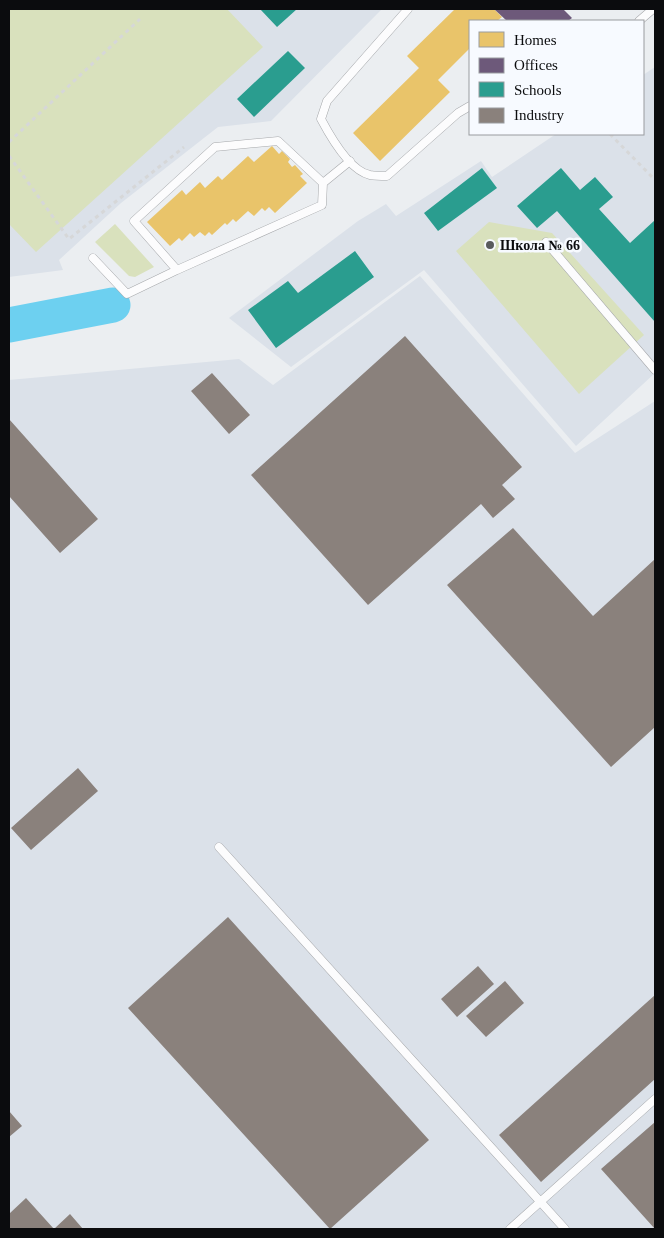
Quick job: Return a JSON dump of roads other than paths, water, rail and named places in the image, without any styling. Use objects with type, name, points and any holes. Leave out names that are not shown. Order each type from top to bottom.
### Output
[{"type":"lane","points":[[408,9],[327,101],[321,119],[333,142],[350,161],[368,175],[387,176],[458,113],[469,107]]},
{"type":"lane","points":[[640,20],[653,9]]},
{"type":"lane","points":[[177,270],[134,222],[215,147],[278,141],[323,183]]},
{"type":"lane","points":[[93,258],[127,294],[322,205],[323,183],[350,161]]},
{"type":"lane","points":[[546,242],[655,370]]},
{"type":"lane","points":[[219,847],[566,1229]]},
{"type":"lane","points":[[510,1229],[655,1099]]},
{"type":"waterway","points":[[9,325],[113,305]]},
{"type":"place","name":"Школа № 66","points":[[490,245]]}]
